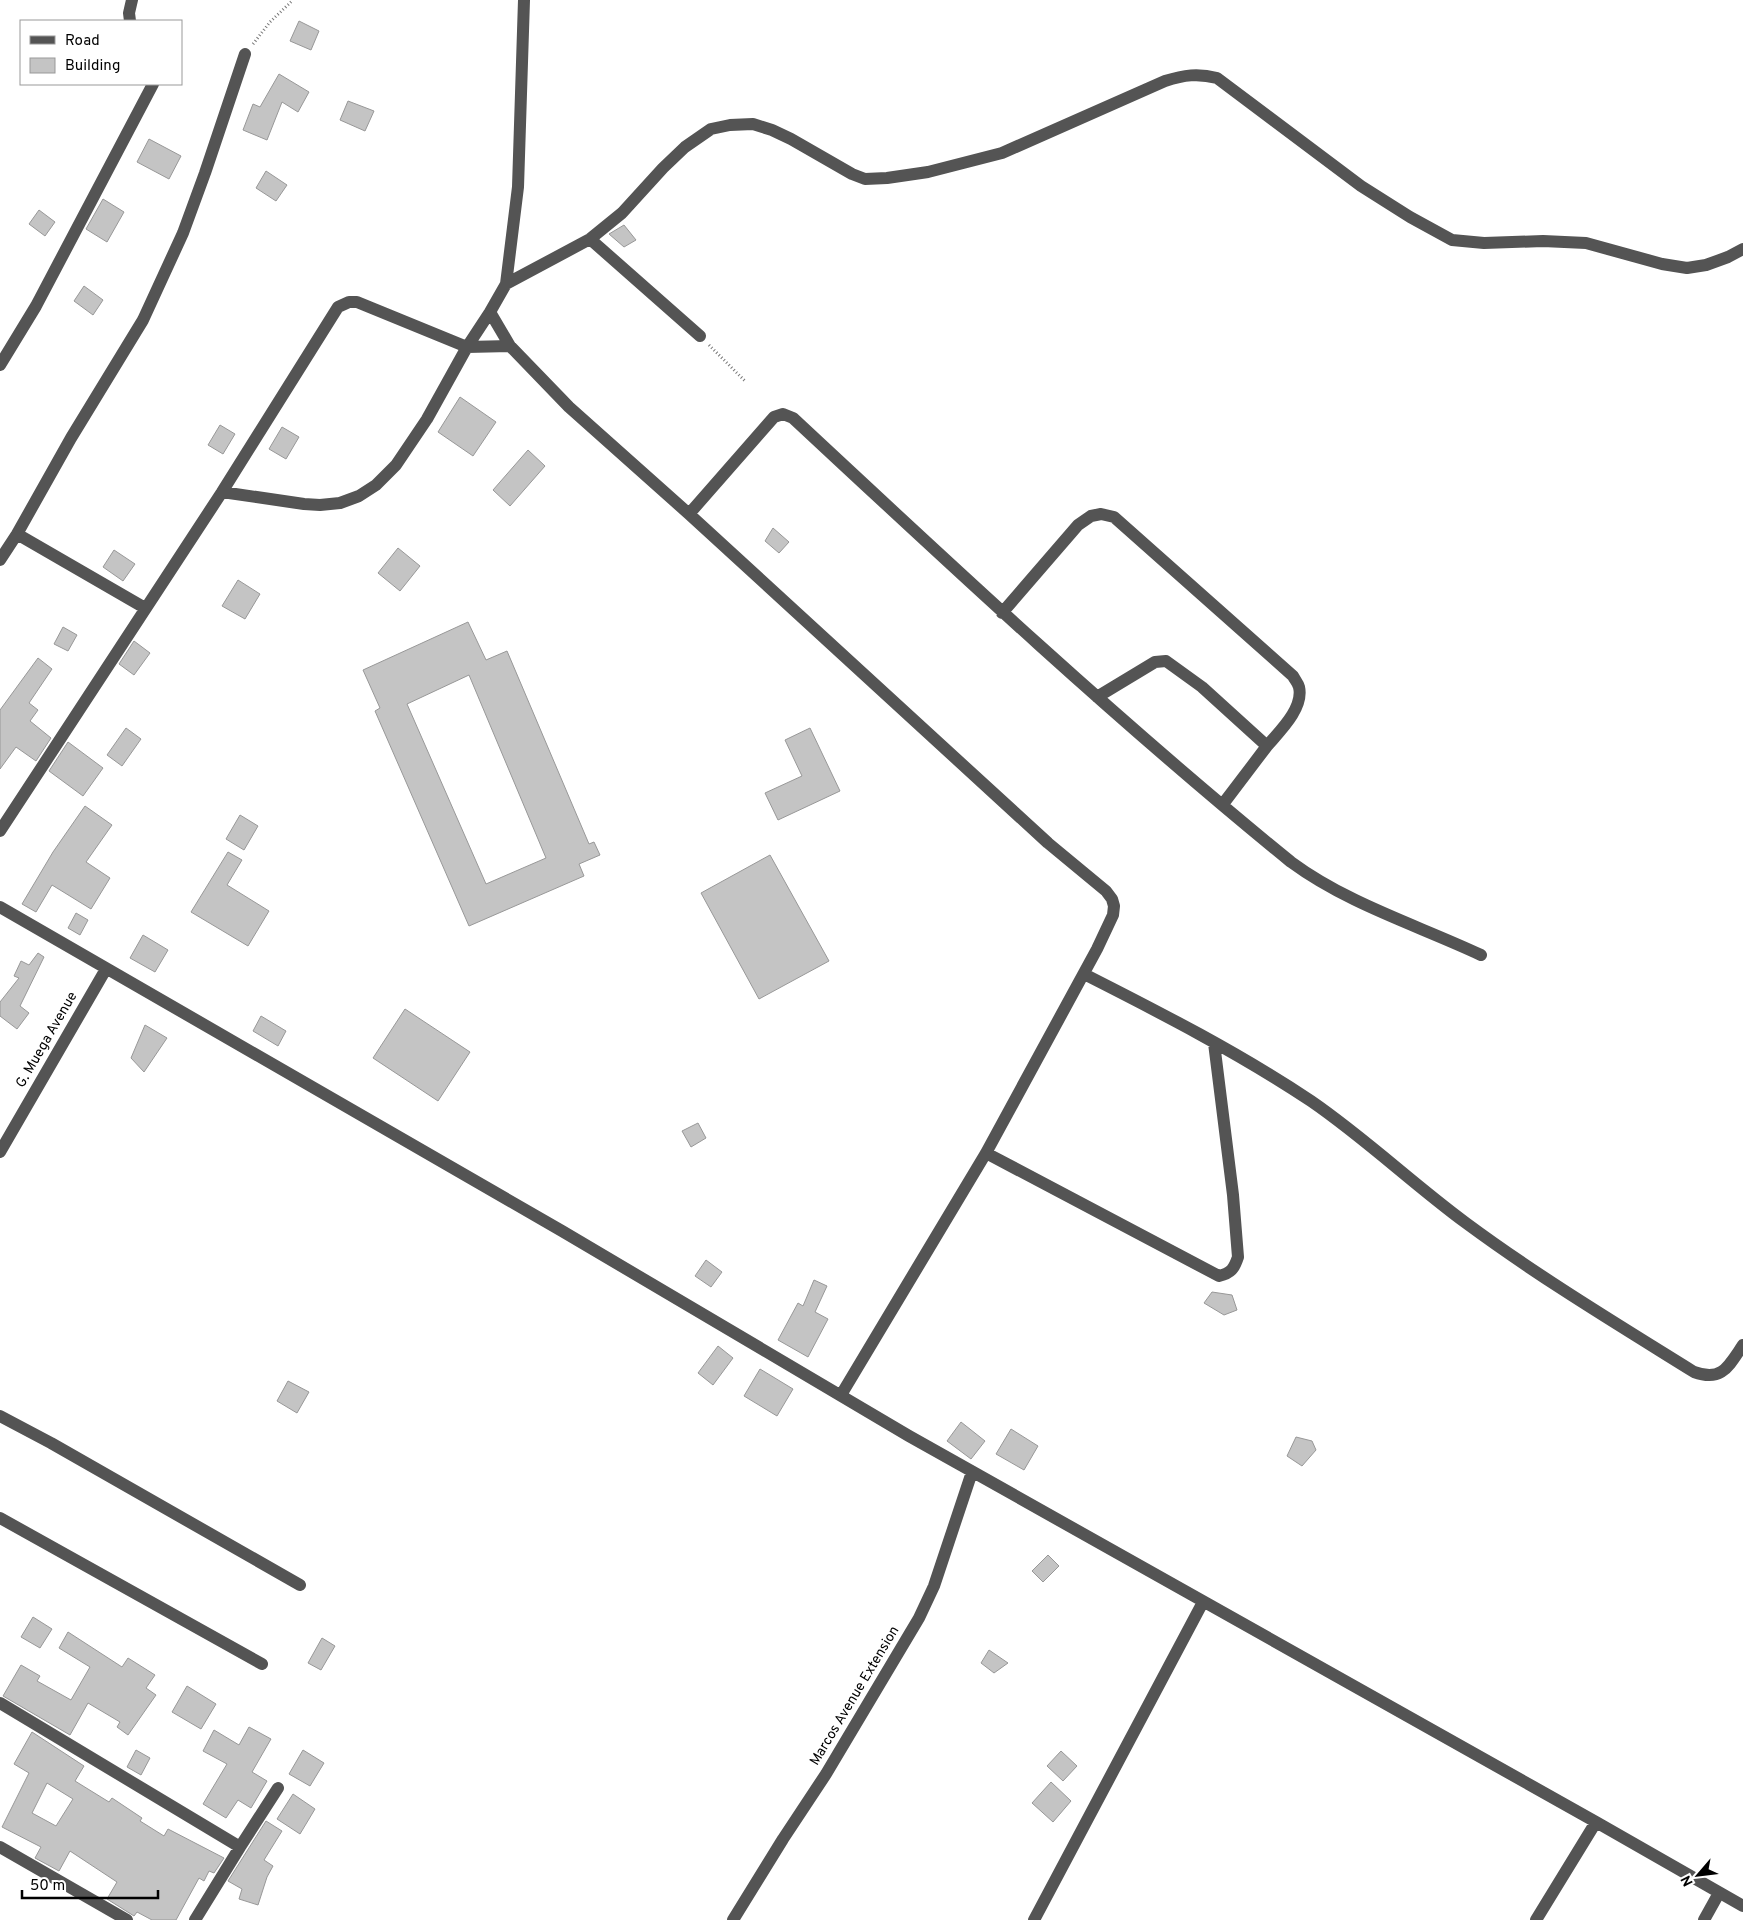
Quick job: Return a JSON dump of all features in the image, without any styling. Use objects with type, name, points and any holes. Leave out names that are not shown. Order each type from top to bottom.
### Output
[{"type":"street","points":[[130,20],[129,13],[132,0]]},
{"type":"street","points":[[222,492],[320,505],[340,503],[359,496],[376,486],[396,465],[427,419],[467,347],[506,284],[519,178],[524,0]]},
{"type":"street","points":[[0,560],[143,320],[183,233],[245,54]]},
{"type":"street","points":[[506,284],[590,239],[622,213],[663,168],[686,147],[712,129],[730,125],[753,124],[791,139],[852,174],[865,179],[887,178],[928,172],[1002,153],[1165,81],[1187,74],[1203,74],[1217,78],[1361,186],[1410,217],[1452,240],[1484,243],[1543,241],[1586,243],[1662,264],[1687,268],[1706,265],[1743,249]]},
{"type":"street","points":[[0,365],[36,306],[152,85]]},
{"type":"street","points":[[590,239],[700,336]]},
{"type":"street","points":[[0,831],[222,492],[338,307],[349,302],[357,302],[467,347],[510,346]]},
{"type":"street","points":[[490,312],[510,346],[569,407],[689,514],[1048,843],[1106,891],[1112,899],[1114,906],[1113,915],[1084,974],[986,1153],[841,1395]]},
{"type":"street","points":[[689,514],[764,426],[774,417],[783,414],[793,418],[1002,613],[1097,697],[1311,876],[1343,895],[1481,955]]},
{"type":"street","points":[[1002,613],[1078,525],[1091,516],[1101,514],[1114,517],[1169,564],[1293,676],[1299,685],[1300,695],[1295,710],[1223,804]]},
{"type":"street","points":[[17,534],[145,608]]},
{"type":"street","points":[[1097,697],[1155,662],[1166,661],[1202,687],[1267,746]]},
{"type":"street","points":[[0,907],[588,1246],[972,1472],[1743,1906]]},
{"type":"street","name":"G. Muega Avenue","points":[[0,1152],[106,969]]},
{"type":"street","points":[[1084,974],[1214,1043],[1312,1102],[1466,1223],[1572,1296],[1694,1372],[1707,1376],[1718,1375],[1732,1361],[1743,1345]]},
{"type":"street","points":[[986,1153],[1219,1276],[1230,1273],[1235,1267],[1238,1257],[1233,1195],[1214,1043]]},
{"type":"street","points":[[0,1416],[51,1443],[300,1585]]},
{"type":"street","name":"Marcos Avenue Extension","points":[[733,1920],[783,1838],[826,1774],[919,1618],[934,1586],[972,1472]]},
{"type":"street","points":[[0,1518],[262,1664]]},
{"type":"street","points":[[1034,1920],[1203,1602]]},
{"type":"street","points":[[0,1703],[240,1847]]},
{"type":"street","points":[[195,1920],[278,1788]]},
{"type":"street","points":[[1536,1920],[1596,1822]]},
{"type":"street","points":[[0,1848],[127,1920]]},
{"type":"street","points":[[1704,1920],[1719,1893]]},
{"type":"path","points":[[245,54],[270,22],[292,1]]},
{"type":"path","points":[[700,336],[746,382]]},
{"type":"building","points":[[299,21],[319,31],[311,50],[290,41]]},
{"type":"building","points":[[279,74],[309,92],[298,112],[282,102],[267,140],[243,130],[253,104],[260,107]]},
{"type":"building","points":[[348,101],[374,111],[365,131],[340,120]]},
{"type":"building","points":[[149,139],[181,156],[169,179],[137,162]]},
{"type":"building","points":[[266,171],[287,185],[276,201],[256,188]]},
{"type":"building","points":[[103,199],[124,212],[107,242],[86,229]]},
{"type":"building","points":[[39,210],[55,222],[45,236],[29,224]]},
{"type":"building","points":[[624,225],[636,240],[624,247],[609,234]]},
{"type":"building","points":[[84,286],[103,300],[93,315],[74,301]]},
{"type":"building","points":[[460,397],[496,422],[473,456],[438,432]]},
{"type":"building","points":[[220,425],[235,434],[223,454],[208,445]]},
{"type":"building","points":[[282,427],[299,437],[286,459],[269,449]]},
{"type":"building","points":[[528,450],[545,466],[510,506],[493,490]]},
{"type":"building","points":[[773,528],[789,542],[779,553],[765,541]]},
{"type":"building","points":[[398,548],[420,566],[400,591],[378,573]]},
{"type":"building","points":[[114,550],[135,564],[123,581],[103,567]]},
{"type":"building","points":[[238,580],[260,594],[245,619],[222,606]]},
{"type":"building","points":[[468,622],[486,660],[507,651],[589,844],[594,842],[600,855],[579,864],[584,876],[469,926],[375,711],[380,708],[363,670]],"holes":[[[469,675],[546,858],[486,884],[407,704]]]},
{"type":"building","points":[[63,627],[77,635],[68,651],[54,644]]},
{"type":"building","points":[[134,641],[150,653],[134,675],[119,664]]},
{"type":"building","points":[[38,658],[52,669],[29,703],[38,710],[30,721],[51,738],[36,761],[16,747],[0,769],[0,710]]},
{"type":"building","points":[[126,728],[141,739],[122,766],[107,755]]},
{"type":"building","points":[[810,728],[840,791],[778,820],[765,793],[802,776],[785,740]]},
{"type":"building","points":[[68,742],[103,768],[83,796],[49,771]]},
{"type":"building","points":[[85,806],[112,825],[86,862],[110,878],[91,909],[52,885],[36,912],[22,904],[53,852]]},
{"type":"building","points":[[240,815],[258,826],[244,850],[226,839]]},
{"type":"building","points":[[228,852],[242,860],[227,885],[269,911],[248,946],[191,912]]},
{"type":"building","points":[[770,855],[829,961],[759,999],[701,893]]},
{"type":"building","points":[[76,913],[88,920],[80,935],[68,928]]},
{"type":"building","points":[[143,935],[168,950],[155,972],[130,958]]},
{"type":"building","points":[[38,953],[44,957],[20,1006],[29,1013],[17,1029],[0,1016],[0,1002],[19,978],[14,976],[21,961],[29,965]]},
{"type":"building","points":[[405,1009],[470,1052],[438,1101],[373,1058]]},
{"type":"building","points":[[261,1016],[286,1031],[278,1046],[253,1031]]},
{"type":"building","points":[[145,1025],[167,1038],[144,1072],[131,1058]]},
{"type":"building","points":[[698,1123],[706,1138],[691,1147],[682,1131]]},
{"type":"building","points":[[706,1260],[722,1272],[711,1287],[695,1276]]},
{"type":"building","points":[[814,1280],[827,1286],[815,1312],[828,1319],[808,1357],[778,1340],[798,1303],[803,1306]]},
{"type":"building","points":[[1212,1292],[1232,1295],[1237,1310],[1224,1315],[1204,1303]]},
{"type":"building","points":[[718,1346],[733,1358],[713,1385],[698,1373]]},
{"type":"building","points":[[760,1369],[793,1389],[777,1416],[744,1396]]},
{"type":"building","points":[[288,1381],[309,1392],[297,1413],[277,1401]]},
{"type":"building","points":[[961,1422],[985,1441],[971,1459],[947,1441]]},
{"type":"building","points":[[1011,1429],[1038,1446],[1024,1470],[996,1454]]},
{"type":"building","points":[[1296,1437],[1312,1441],[1316,1450],[1302,1466],[1287,1456]]},
{"type":"building","points":[[1048,1555],[1059,1566],[1043,1582],[1032,1571]]},
{"type":"building","points":[[33,1617],[52,1629],[40,1648],[21,1637]]},
{"type":"building","points":[[68,1632],[122,1667],[128,1658],[155,1675],[146,1688],[156,1695],[128,1735],[117,1727],[120,1722],[88,1703],[70,1735],[3,1696],[21,1665],[40,1676],[37,1681],[71,1700],[90,1667],[59,1648]]},
{"type":"building","points":[[322,1638],[335,1646],[321,1670],[308,1663]]},
{"type":"building","points":[[989,1650],[1008,1663],[994,1673],[981,1663]]},
{"type":"building","points":[[187,1686],[216,1704],[201,1729],[172,1712]]},
{"type":"building","points":[[249,1727],[271,1739],[252,1772],[267,1781],[251,1808],[238,1800],[226,1818],[203,1804],[227,1764],[203,1751],[214,1730],[239,1745]]},
{"type":"building","points":[[32,1732],[84,1766],[75,1781],[109,1802],[112,1798],[142,1818],[140,1821],[164,1836],[168,1829],[224,1858],[214,1873],[209,1871],[204,1881],[199,1878],[176,1920],[152,1920],[137,1912],[134,1916],[107,1899],[117,1882],[70,1851],[59,1871],[35,1858],[41,1847],[2,1827],[29,1773],[14,1764]],"holes":[[[47,1783],[73,1799],[56,1826],[32,1813]]]},
{"type":"building","points":[[136,1750],[150,1758],[141,1775],[127,1767]]},
{"type":"building","points":[[303,1750],[324,1763],[310,1786],[289,1774]]},
{"type":"building","points":[[1061,1751],[1077,1766],[1063,1781],[1047,1766]]},
{"type":"building","points":[[1051,1782],[1071,1801],[1053,1822],[1032,1803]]},
{"type":"building","points":[[293,1794],[315,1809],[300,1834],[277,1819]]},
{"type":"building","points":[[266,1821],[282,1831],[264,1860],[273,1866],[267,1877],[258,1905],[239,1899],[242,1889],[228,1881]]}]
